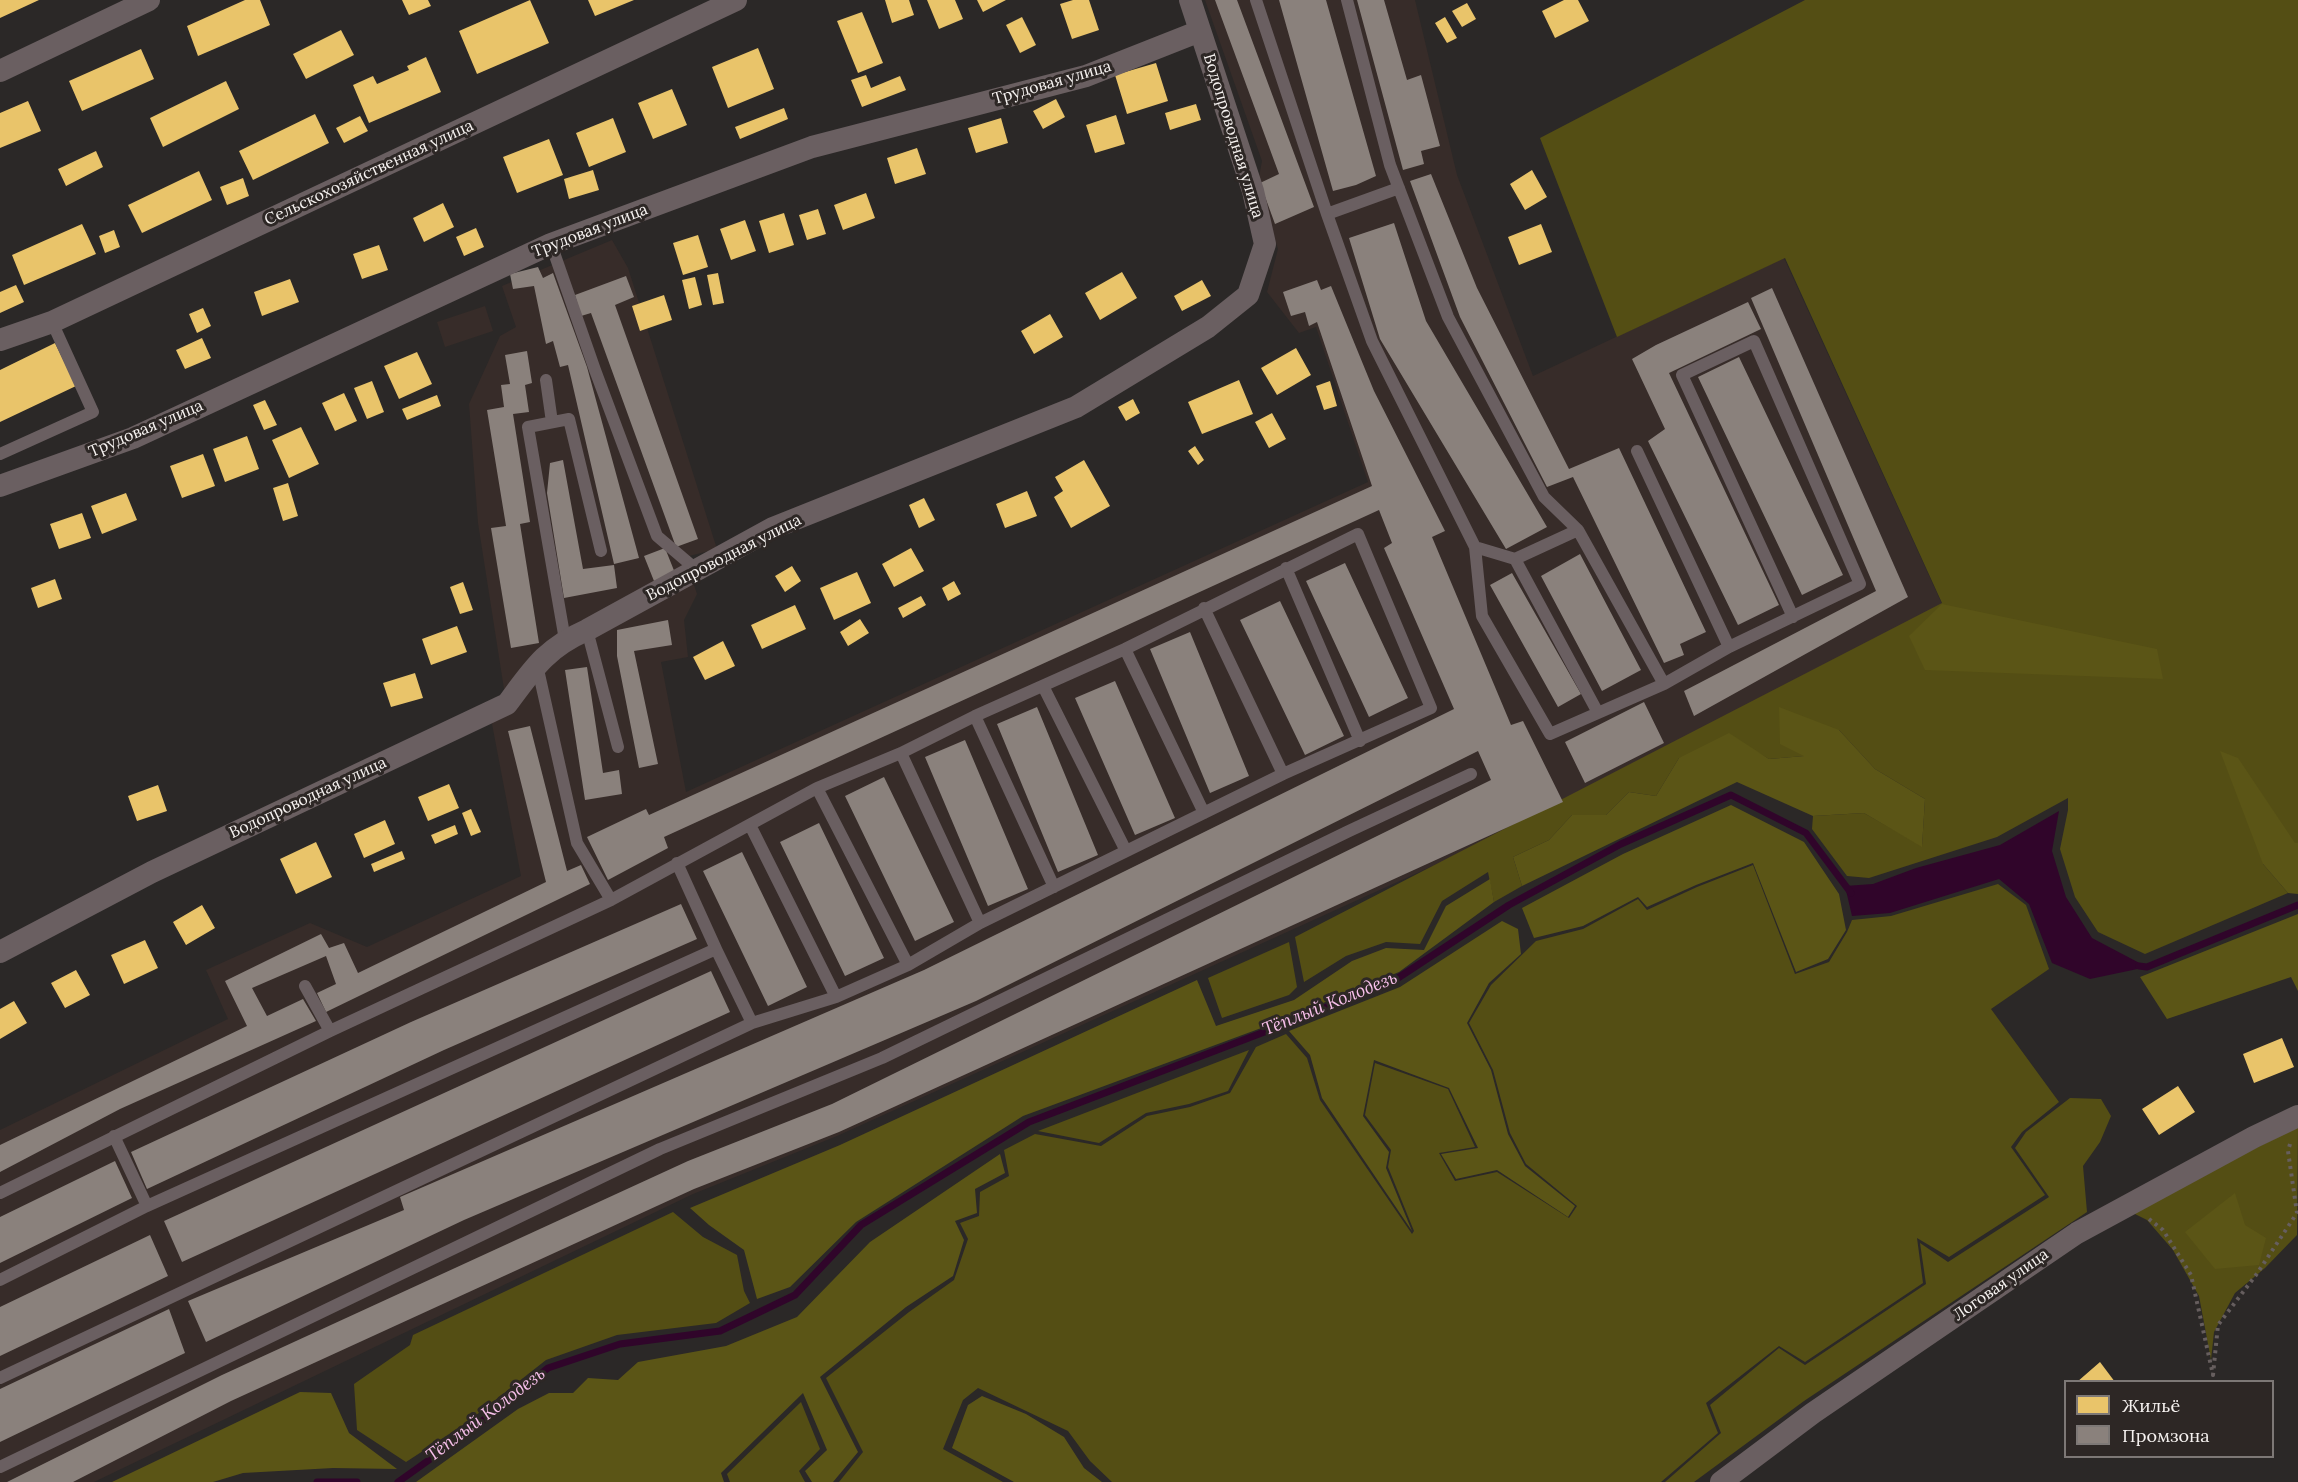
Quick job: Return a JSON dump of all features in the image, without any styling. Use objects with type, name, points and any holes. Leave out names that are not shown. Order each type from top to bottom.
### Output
[{"type":"street","points":[[0,71],[149,0]]},
{"type":"street","name":"Сельскохозяйственная улица","points":[[0,340],[52,322],[736,0]]},
{"type":"street","name":"Водопроводная улица","points":[[0,952],[152,872],[507,704],[537,664],[565,640],[774,528],[1076,407],[1209,327],[1248,295],[1265,244],[1253,190],[1190,0]]},
{"type":"street","name":"Трудовая улица","points":[[0,486],[134,438],[551,244],[812,147],[1086,76],[1200,31]]},
{"type":"street","name":"Логовая улица","points":[[1721,1482],[1813,1413],[2077,1233],[2254,1137],[2297,1117]]},
{"type":"lane","points":[[1256,0],[1372,341],[1475,547],[1482,616],[1550,734],[1597,711],[1664,684],[1730,647],[1860,584],[1754,341],[1682,375],[1793,616]]},
{"type":"lane","points":[[1347,0],[1390,165],[1454,327],[1544,497],[1578,530],[1664,684]]},
{"type":"lane","points":[[1327,214],[1399,188]]},
{"type":"lane","points":[[551,244],[657,536],[697,570]]},
{"type":"lane","points":[[0,454],[93,412],[52,322]]},
{"type":"lane","points":[[546,380],[552,422]]},
{"type":"lane","points":[[565,640],[528,427],[569,419],[601,551]]},
{"type":"lane","points":[[1637,451],[1730,647]]},
{"type":"lane","points":[[1475,547],[1515,559],[1578,530]]},
{"type":"lane","points":[[0,1193],[330,1031],[611,900],[817,788],[901,753],[975,716],[1125,648],[1358,534],[1431,708],[1283,774],[1054,886],[980,923],[908,964],[836,997],[752,1023],[0,1378]]},
{"type":"lane","points":[[1515,559],[1597,711]]},
{"type":"lane","points":[[1286,568],[1360,741]]},
{"type":"lane","points":[[1204,608],[1283,774]]},
{"type":"lane","points":[[587,630],[618,747]]},
{"type":"lane","points":[[1125,648],[1204,813]]},
{"type":"lane","points":[[537,664],[577,843],[611,900]]},
{"type":"lane","points":[[1043,686],[1126,851]]},
{"type":"lane","points":[[975,716],[1054,886]]},
{"type":"lane","points":[[901,753],[980,923]]},
{"type":"lane","points":[[0,1467],[660,1149],[882,1058],[1471,774]]},
{"type":"lane","points":[[817,788],[908,964]]},
{"type":"lane","points":[[750,825],[836,997]]},
{"type":"lane","points":[[677,863],[752,1023]]},
{"type":"lane","points":[[0,1280],[147,1206],[716,949]]},
{"type":"lane","points":[[305,986],[330,1031]]},
{"type":"lane","points":[[114,1136],[147,1206]]},
{"type":"path","points":[[2130,1204],[2163,1230],[2191,1275],[2213,1375],[2218,1325],[2256,1275],[2297,1213],[2288,1151],[2297,1117]]},
{"type":"shaded area","points":[[1205,0],[1415,0],[1457,175],[1533,376],[1784,258],[1942,604],[1576,801],[837,1136],[693,1194],[94,1482],[0,1482],[0,1130],[228,1019],[206,970],[310,923],[367,947],[521,876],[492,724],[504,689],[478,523],[469,404],[500,336],[516,327],[502,286],[612,240],[628,268],[717,549],[685,557],[697,594],[684,620],[688,657],[661,662],[686,792],[1368,482],[1316,327],[1299,333],[1267,292],[1278,249],[1258,182],[1262,161]]},
{"type":"shaded area","points":[[1805,0],[2298,0],[2298,842],[2263,864],[2288,893],[2145,954],[2098,932],[2075,897],[2060,849],[2068,810],[2068,798],[1997,837],[1869,878],[1847,876],[1812,829],[1813,816],[1864,813],[1922,846],[1925,799],[1875,769],[1839,730],[1805,756],[1769,759],[1757,752],[1679,758],[1656,796],[1629,792],[1606,815],[1572,815],[1549,840],[1513,857],[1522,886],[1494,902],[1488,872],[1442,901],[1420,944],[1386,942],[1346,956],[1304,982],[1295,937],[1942,603],[1785,258],[1617,337],[1540,138]]},
{"type":"shaded area","points":[[485,306],[493,331],[445,347],[437,322]]},
{"type":"shaded area","points":[[1942,604],[2157,649],[2163,679],[1925,670],[1909,636]]},
{"type":"shaded area","points":[[1779,707],[1839,730],[1875,769],[1925,799],[1922,847],[1864,813],[1813,816],[1737,782],[1522,886],[1513,857],[1549,840],[1572,815],[1606,815],[1629,792],[1656,796],[1679,758],[1729,733],[1769,759],[1804,756],[1780,744]]},
{"type":"shaded area","points":[[2220,751],[2238,758],[2295,843],[2298,842],[2298,894],[2288,893],[2263,864]]},
{"type":"shaded area","points":[[1731,805],[1804,842],[1839,894],[1846,930],[1828,959],[1796,972],[1753,863],[1647,907],[1638,897],[1583,926],[1534,938],[1522,908],[1623,854]]},
{"type":"shaded area","points":[[2059,811],[2052,851],[2066,897],[2092,938],[2147,967],[2090,979],[2052,963],[2029,904],[1999,879],[1890,913],[1852,916],[1845,886],[1873,884],[1916,868],[2000,845]]},
{"type":"shaded area","points":[[1753,865],[1795,974],[1829,962],[1852,920],[1891,916],[1998,884],[2026,905],[2049,969],[1991,1009],[2059,1102],[2022,1132],[2011,1147],[2045,1195],[1949,1257],[1917,1238],[1923,1283],[1805,1362],[1779,1346],[1706,1403],[1718,1433],[1661,1482],[1112,1482],[1090,1461],[1068,1431],[978,1388],[963,1400],[943,1449],[1003,1482],[839,1482],[863,1452],[826,1378],[909,1312],[954,1280],[968,1239],[960,1223],[979,1216],[980,1192],[1009,1176],[1004,1150],[1035,1134],[1101,1146],[1147,1116],[1190,1107],[1230,1093],[1256,1047],[1286,1034],[1307,1058],[1320,1100],[1412,1234],[1414,1231],[1388,1167],[1391,1150],[1365,1115],[1375,1063],[1448,1089],[1475,1147],[1439,1153],[1455,1181],[1497,1172],[1569,1218],[1577,1206],[1526,1164],[1510,1133],[1493,1070],[1469,1023],[1491,985],[1536,941],[1583,929],[1638,899],[1647,910]]},
{"type":"shaded area","points":[[1490,879],[1494,902],[1399,972],[1264,1027],[1023,1116],[856,1222],[790,1287],[757,1299],[744,1250],[690,1208],[840,1145],[1197,980],[1216,1026],[1294,1000],[1352,961],[1386,948],[1424,950],[1446,906]]},
{"type":"shaded area","points":[[2298,914],[2298,991],[2291,977],[2167,1019],[2140,977]]},
{"type":"shaded area","points":[[1502,921],[1518,929],[1521,954],[1489,983],[1467,1023],[1491,1070],[1508,1134],[1525,1166],[1575,1206],[1568,1217],[1497,1170],[1456,1179],[1441,1154],[1478,1148],[1449,1088],[1374,1060],[1363,1116],[1389,1152],[1386,1168],[1412,1231],[1322,1098],[1310,1055],[1289,1031],[1400,987]]},
{"type":"shaded area","points":[[1289,942],[1297,987],[1289,995],[1222,1018],[1208,978]]},
{"type":"shaded area","points":[[1249,1050],[1228,1091],[1189,1104],[1146,1113],[1099,1143],[1038,1131]]},
{"type":"shaded area","points":[[2070,1098],[2101,1099],[2111,1116],[2100,1142],[2083,1166],[2087,1212],[1804,1401],[1694,1482],[1665,1482],[1721,1433],[1710,1405],[1779,1348],[1805,1365],[1926,1284],[1920,1243],[1948,1262],[2049,1197],[2015,1148],[2026,1132]]},
{"type":"shaded area","points":[[2298,1127],[2297,1235],[2265,1268],[2235,1293],[2214,1332],[2211,1360],[2199,1296],[2173,1250],[2147,1220],[2129,1211]]},
{"type":"shaded area","points":[[1000,1154],[1005,1173],[975,1189],[977,1213],[955,1221],[964,1240],[953,1276],[906,1307],[820,1377],[858,1452],[833,1482],[812,1482],[805,1471],[827,1450],[803,1393],[721,1473],[724,1482],[416,1482],[518,1409],[549,1393],[573,1393],[588,1378],[618,1380],[638,1362],[726,1346],[797,1317],[870,1242]]},
{"type":"shaded area","points":[[2235,1193],[2245,1225],[2266,1238],[2259,1265],[2215,1269],[2185,1232]]},
{"type":"shaded area","points":[[673,1212],[703,1237],[737,1255],[744,1291],[750,1303],[716,1323],[617,1335],[546,1360],[466,1423],[406,1462],[357,1430],[354,1384],[410,1345],[413,1335]]},
{"type":"shaded area","points":[[300,1392],[331,1393],[349,1433],[397,1469],[333,1468],[243,1473],[213,1482],[112,1482]]},
{"type":"shaded area","points":[[982,1396],[1026,1414],[1064,1437],[1084,1468],[1102,1482],[1014,1482],[952,1448],[968,1405]]},
{"type":"shaded area","points":[[801,1402],[820,1449],[799,1471],[805,1482],[730,1482],[727,1474]]},
{"type":"building: Жильё","points":[[0,0],[39,0],[0,18]]},
{"type":"building: Жильё","points":[[245,0],[260,0],[270,25],[198,56],[187,26]]},
{"type":"building: Жильё","points":[[402,0],[428,0],[431,6],[409,15]]},
{"type":"building: Жильё","points":[[530,0],[549,43],[477,74],[459,31]]},
{"type":"building: Жильё","points":[[588,0],[634,0],[595,16]]},
{"type":"building: Жильё","points":[[885,0],[909,0],[914,15],[892,23]]},
{"type":"building: Жильё","points":[[927,0],[955,0],[963,19],[939,29]]},
{"type":"building: Жильё","points":[[977,0],[1006,0],[983,12]]},
{"type":"building: Жильё","points":[[1073,0],[1089,0],[1099,30],[1072,39],[1060,4]]},
{"type":"building: Жильё","points":[[1564,0],[1578,0],[1589,21],[1555,38],[1542,11]]},
{"type":"building: Жильё","points":[[1467,3],[1476,19],[1462,27],[1452,11]]},
{"type":"building: Жильё","points":[[862,12],[883,63],[858,73],[837,21]]},
{"type":"building: Жильё","points":[[1022,17],[1036,45],[1020,53],[1006,25]]},
{"type":"building: Жильё","points":[[1445,17],[1457,38],[1447,43],[1435,23]]},
{"type":"building: Жильё","points":[[341,30],[354,55],[306,79],[293,54]]},
{"type":"building: Жильё","points":[[758,48],[774,89],[728,108],[712,67]]},
{"type":"building: Жильё","points":[[141,49],[154,79],[82,111],[69,81]]},
{"type":"building: Жильё","points":[[426,57],[441,92],[369,123],[353,85],[373,76],[377,84],[409,70],[407,66]]},
{"type":"building: Жильё","points":[[1156,63],[1168,101],[1127,114],[1115,75]]},
{"type":"building: Жильё","points":[[866,75],[871,88],[900,76],[906,90],[862,107],[851,80]]},
{"type":"building: Жильё","points":[[226,81],[239,109],[163,147],[150,118]]},
{"type":"building: Жильё","points":[[672,89],[687,125],[653,139],[638,103]]},
{"type":"building: Жильё","points":[[1056,99],[1065,117],[1043,129],[1033,111]]},
{"type":"building: Жильё","points":[[28,101],[41,131],[0,148],[0,113]]},
{"type":"building: Жильё","points":[[1196,104],[1201,120],[1170,130],[1165,113]]},
{"type":"building: Жильё","points":[[784,108],[788,119],[740,139],[735,127]]},
{"type":"building: Жильё","points":[[315,114],[329,143],[253,180],[239,151]]},
{"type":"building: Жильё","points":[[1116,115],[1125,144],[1095,153],[1086,125]]},
{"type":"building: Жильё","points":[[360,116],[368,131],[344,143],[336,128]]},
{"type":"building: Жильё","points":[[613,118],[626,152],[589,167],[576,133]]},
{"type":"building: Жильё","points":[[1001,118],[1008,143],[976,153],[968,128]]},
{"type":"building: Жильё","points":[[549,139],[563,175],[517,193],[503,157]]},
{"type":"building: Жильё","points":[[917,148],[926,174],[895,184],[887,158]]},
{"type":"building: Жильё","points":[[96,151],[103,167],[66,186],[58,169]]},
{"type":"building: Жильё","points":[[593,170],[599,190],[569,199],[564,179]]},
{"type":"building: Жильё","points":[[1532,170],[1547,197],[1525,210],[1510,184]]},
{"type":"building: Жильё","points":[[199,171],[212,200],[142,233],[128,205]]},
{"type":"building: Жильё","points":[[243,178],[249,196],[227,205],[220,187]]},
{"type":"building: Жильё","points":[[866,193],[875,218],[843,230],[834,205]]},
{"type":"building: Жильё","points":[[443,203],[454,227],[424,242],[413,218]]},
{"type":"building: Жильё","points":[[818,209],[826,234],[807,240],[799,215]]},
{"type":"building: Жильё","points":[[784,213],[794,245],[769,253],[759,221]]},
{"type":"building: Жильё","points":[[745,220],[756,251],[731,260],[720,229]]},
{"type":"building: Жильё","points":[[82,224],[96,254],[24,285],[12,255]]},
{"type":"building: Жильё","points":[[1541,224],[1552,252],[1519,265],[1508,237]]},
{"type":"building: Жильё","points":[[476,228],[484,247],[464,256],[456,237]]},
{"type":"building: Жильё","points":[[114,230],[120,247],[105,253],[99,236]]},
{"type":"building: Жильё","points":[[698,235],[708,267],[683,275],[673,243]]},
{"type":"building: Жильё","points":[[379,245],[388,270],[362,279],[353,254]]},
{"type":"building: Жильё","points":[[1122,272],[1137,298],[1100,320],[1085,293]]},
{"type":"building: Жильё","points":[[718,273],[724,303],[713,305],[707,275]]},
{"type":"building: Жильё","points":[[695,277],[702,305],[689,309],[682,280]]},
{"type":"building: Жильё","points":[[290,279],[299,302],[262,316],[254,292]]},
{"type":"building: Жильё","points":[[1202,280],[1211,296],[1182,311],[1174,296]]},
{"type":"building: Жильё","points":[[16,285],[24,302],[0,313],[0,292]]},
{"type":"building: Жильё","points":[[664,295],[672,320],[640,331],[632,306]]},
{"type":"building: Жильё","points":[[203,308],[211,326],[197,333],[189,314]]},
{"type":"building: Жильё","points":[[1050,314],[1063,337],[1034,354],[1021,331]]},
{"type":"building: Жильё","points":[[202,338],[211,358],[185,369],[176,350]]},
{"type":"building: Жильё","points":[[55,343],[76,386],[0,422],[0,370]]},
{"type":"building: Жильё","points":[[1296,348],[1311,375],[1277,395],[1261,368]]},
{"type":"building: Жильё","points":[[417,352],[432,384],[399,399],[384,366]]},
{"type":"building: Жильё","points":[[1239,380],[1253,414],[1202,434],[1188,402]]},
{"type":"building: Жильё","points":[[372,381],[384,412],[367,419],[354,388]]},
{"type":"building: Жильё","points":[[1330,381],[1337,406],[1324,410],[1316,386]]},
{"type":"building: Жильё","points":[[344,393],[357,421],[335,431],[322,403]]},
{"type":"building: Жильё","points":[[437,395],[441,406],[407,420],[402,409]]},
{"type":"building: Жильё","points":[[1133,399],[1140,413],[1126,421],[1118,407]]},
{"type":"building: Жильё","points":[[265,400],[277,425],[264,430],[253,405]]},
{"type":"building: Жильё","points":[[1272,413],[1286,439],[1269,448],[1255,422]]},
{"type":"building: Жильё","points":[[301,427],[319,464],[289,478],[272,440]]},
{"type":"building: Жильё","points":[[247,436],[259,469],[225,482],[213,449]]},
{"type":"building: Жильё","points":[[1195,446],[1204,460],[1198,465],[1188,451]]},
{"type":"building: Жильё","points":[[203,454],[215,486],[182,498],[170,466]]},
{"type":"building: Жильё","points":[[1084,460],[1110,506],[1071,528],[1054,497],[1063,491],[1055,477]]},
{"type":"building: Жильё","points":[[288,483],[298,516],[283,521],[273,488]]},
{"type":"building: Жильё","points":[[1027,491],[1037,516],[1005,528],[996,504]]},
{"type":"building: Жильё","points":[[126,493],[137,520],[102,534],[91,506]]},
{"type":"building: Жильё","points":[[924,498],[935,520],[919,528],[909,505]]},
{"type":"building: Жильё","points":[[82,513],[91,538],[59,549],[50,524]]},
{"type":"building: Жильё","points":[[911,548],[924,571],[894,587],[882,564]]},
{"type":"building: Жильё","points":[[792,566],[801,581],[785,592],[775,576]]},
{"type":"building: Жильё","points":[[857,572],[871,603],[834,620],[820,588]]},
{"type":"building: Жильё","points":[[55,579],[62,599],[38,608],[31,588]]},
{"type":"building: Жильё","points":[[954,581],[961,594],[948,601],[942,588]]},
{"type":"building: Жильё","points":[[463,582],[473,610],[460,614],[450,587]]},
{"type":"building: Жильё","points":[[921,596],[926,605],[903,618],[898,608]]},
{"type":"building: Жильё","points":[[795,605],[806,629],[762,649],[751,625]]},
{"type":"building: Жильё","points":[[860,619],[869,633],[848,646],[840,632]]},
{"type":"building: Жильё","points":[[457,626],[467,652],[431,665],[422,639]]},
{"type":"building: Жильё","points":[[723,641],[735,666],[705,680],[693,657]]},
{"type":"building: Жильё","points":[[415,673],[423,698],[391,707],[383,683]]},
{"type":"building: Жильё","points":[[449,784],[459,808],[428,821],[418,797]]},
{"type":"building: Жильё","points":[[158,785],[167,811],[137,821],[128,796]]},
{"type":"building: Жильё","points":[[471,809],[481,832],[471,836],[462,813]]},
{"type":"building: Жильё","points":[[385,820],[395,844],[364,858],[354,834]]},
{"type":"building: Жильё","points":[[455,825],[458,834],[435,844],[431,835]]},
{"type":"building: Жильё","points":[[316,842],[332,877],[296,894],[280,859]]},
{"type":"building: Жильё","points":[[402,851],[405,859],[374,872],[371,864]]},
{"type":"building: Жильё","points":[[202,905],[215,928],[186,945],[173,922]]},
{"type":"building: Жильё","points":[[145,940],[158,968],[124,984],[111,955]]},
{"type":"building: Жильё","points":[[76,970],[90,995],[65,1008],[51,983]]},
{"type":"building: Жильё","points":[[14,1001],[27,1023],[0,1039],[0,1009]]},
{"type":"building: Жильё","points":[[2282,1038],[2294,1067],[2254,1083],[2243,1054]]},
{"type":"building: Жильё","points":[[2178,1086],[2195,1112],[2159,1135],[2142,1109]]},
{"type":"building: Жильё","points":[[2100,1362],[2114,1380],[2079,1380]]},
{"type":"building: Промзона","points":[[1215,0],[1237,0],[1314,207],[1275,224],[1260,183],[1279,174]]},
{"type":"building: Промзона","points":[[1279,0],[1326,0],[1376,176],[1356,185],[1333,191]]},
{"type":"building: Промзона","points":[[1357,0],[1384,0],[1407,80],[1421,75],[1440,146],[1421,151],[1424,164],[1403,170]]},
{"type":"building: Промзона","points":[[1431,174],[1477,288],[1569,469],[1619,448],[1706,632],[1680,644],[1684,655],[1664,663],[1573,477],[1547,487],[1460,317],[1410,181]]},
{"type":"building: Промзона","points":[[1394,223],[1426,321],[1547,527],[1506,549],[1380,339],[1349,238]]},
{"type":"building: Промзона","points":[[538,267],[543,278],[553,273],[587,367],[639,558],[614,564],[568,365],[560,367],[553,341],[546,344],[534,286],[513,289],[510,274]]},
{"type":"building: Промзона","points":[[626,276],[634,297],[615,305],[698,539],[676,547],[591,313],[581,316],[575,295]]},
{"type":"building: Промзона","points":[[1317,280],[1321,290],[1331,286],[1374,391],[1445,531],[1432,537],[1511,725],[1523,721],[1563,802],[839,1132],[694,1189],[231,1401],[73,1482],[7,1482],[222,1375],[688,1161],[832,1104],[1491,780],[1478,751],[976,1001],[464,1220],[206,1342],[188,1301],[404,1210],[400,1197],[924,970],[1454,709],[1384,548],[1392,543],[1379,510],[664,837],[668,848],[608,880],[587,837],[646,809],[649,815],[1372,486],[1317,322],[1309,326],[1305,312],[1291,316],[1283,292]]},
{"type":"building: Промзона","points":[[1772,288],[1908,597],[1694,716],[1684,691],[1876,591],[1751,298]]},
{"type":"building: Промзона","points":[[1748,302],[1761,329],[1669,373],[1779,605],[1738,625],[1648,441],[1665,429],[1632,359],[1656,345]]},
{"type":"building: Промзона","points":[[527,351],[532,383],[525,385],[529,412],[513,414],[530,522],[520,524],[539,643],[511,648],[491,528],[506,526],[487,410],[504,407],[501,385],[510,384],[505,355]]},
{"type":"building: Промзона","points":[[1739,357],[1843,575],[1802,595],[1698,377]]},
{"type":"building: Промзона","points":[[563,460],[583,569],[614,565],[617,588],[564,598],[547,493],[550,463]]},
{"type":"building: Промзона","points":[[665,548],[675,573],[654,581],[644,556]]},
{"type":"building: Промзона","points":[[1580,554],[1641,670],[1602,691],[1541,576]]},
{"type":"building: Промзона","points":[[1345,563],[1408,698],[1369,717],[1306,581]]},
{"type":"building: Промзона","points":[[1512,573],[1581,694],[1558,707],[1490,585]]},
{"type":"building: Промзона","points":[[1280,601],[1344,736],[1305,755],[1240,620]]},
{"type":"building: Промзона","points":[[668,620],[672,645],[634,651],[658,764],[639,768],[617,656],[617,630]]},
{"type":"building: Промзона","points":[[1190,632],[1249,776],[1210,793],[1150,649]]},
{"type":"building: Промзона","points":[[587,667],[603,773],[619,770],[622,794],[585,800],[565,670]]},
{"type":"building: Промзона","points":[[1115,681],[1175,818],[1135,835],[1075,698]]},
{"type":"building: Промзона","points":[[1644,702],[1664,743],[1585,783],[1565,742]]},
{"type":"building: Промзона","points":[[1037,707],[1098,855],[1058,872],[997,724]]},
{"type":"building: Промзона","points":[[530,726],[567,871],[581,865],[590,884],[326,1012],[317,993],[336,984],[326,956],[252,988],[267,1016],[303,999],[316,1021],[120,1109],[0,1172],[0,1145],[247,1026],[225,981],[321,934],[329,948],[344,943],[358,973],[546,882],[508,731]]},
{"type":"building: Промзона","points":[[965,740],[1028,889],[988,906],[925,757]]},
{"type":"building: Промзона","points":[[884,777],[954,922],[915,941],[845,796]]},
{"type":"building: Промзона","points":[[819,823],[884,958],[845,976],[780,842]]},
{"type":"building: Промзона","points":[[742,852],[807,987],[768,1006],[703,871]]},
{"type":"building: Промзона","points":[[681,904],[697,939],[444,1050],[147,1189],[131,1152],[411,1022]]},
{"type":"building: Промзона","points":[[711,971],[730,1012],[182,1262],[164,1221]]},
{"type":"building: Промзона","points":[[115,1161],[132,1198],[0,1263],[0,1217]]},
{"type":"building: Промзона","points":[[150,1235],[168,1276],[0,1356],[0,1307]]},
{"type":"building: Промзона","points":[[169,1309],[185,1353],[0,1442],[0,1389]]},
{"type":"waterway","name":"Тёплый Колодезь","points":[[398,1482],[471,1430],[548,1368],[620,1344],[720,1331],[795,1295],[861,1225],[1029,1122],[1280,1026],[1398,978],[1509,905],[1621,844],[1731,795],[1806,833],[1851,893]]},
{"type":"waterway","name":"Тёплый Колодезь","points":[[2139,966],[2147,967],[2298,905]]},
{"type":"waterway","name":"Тёплый Колодезь","points":[[317,1482],[357,1482]]}]
